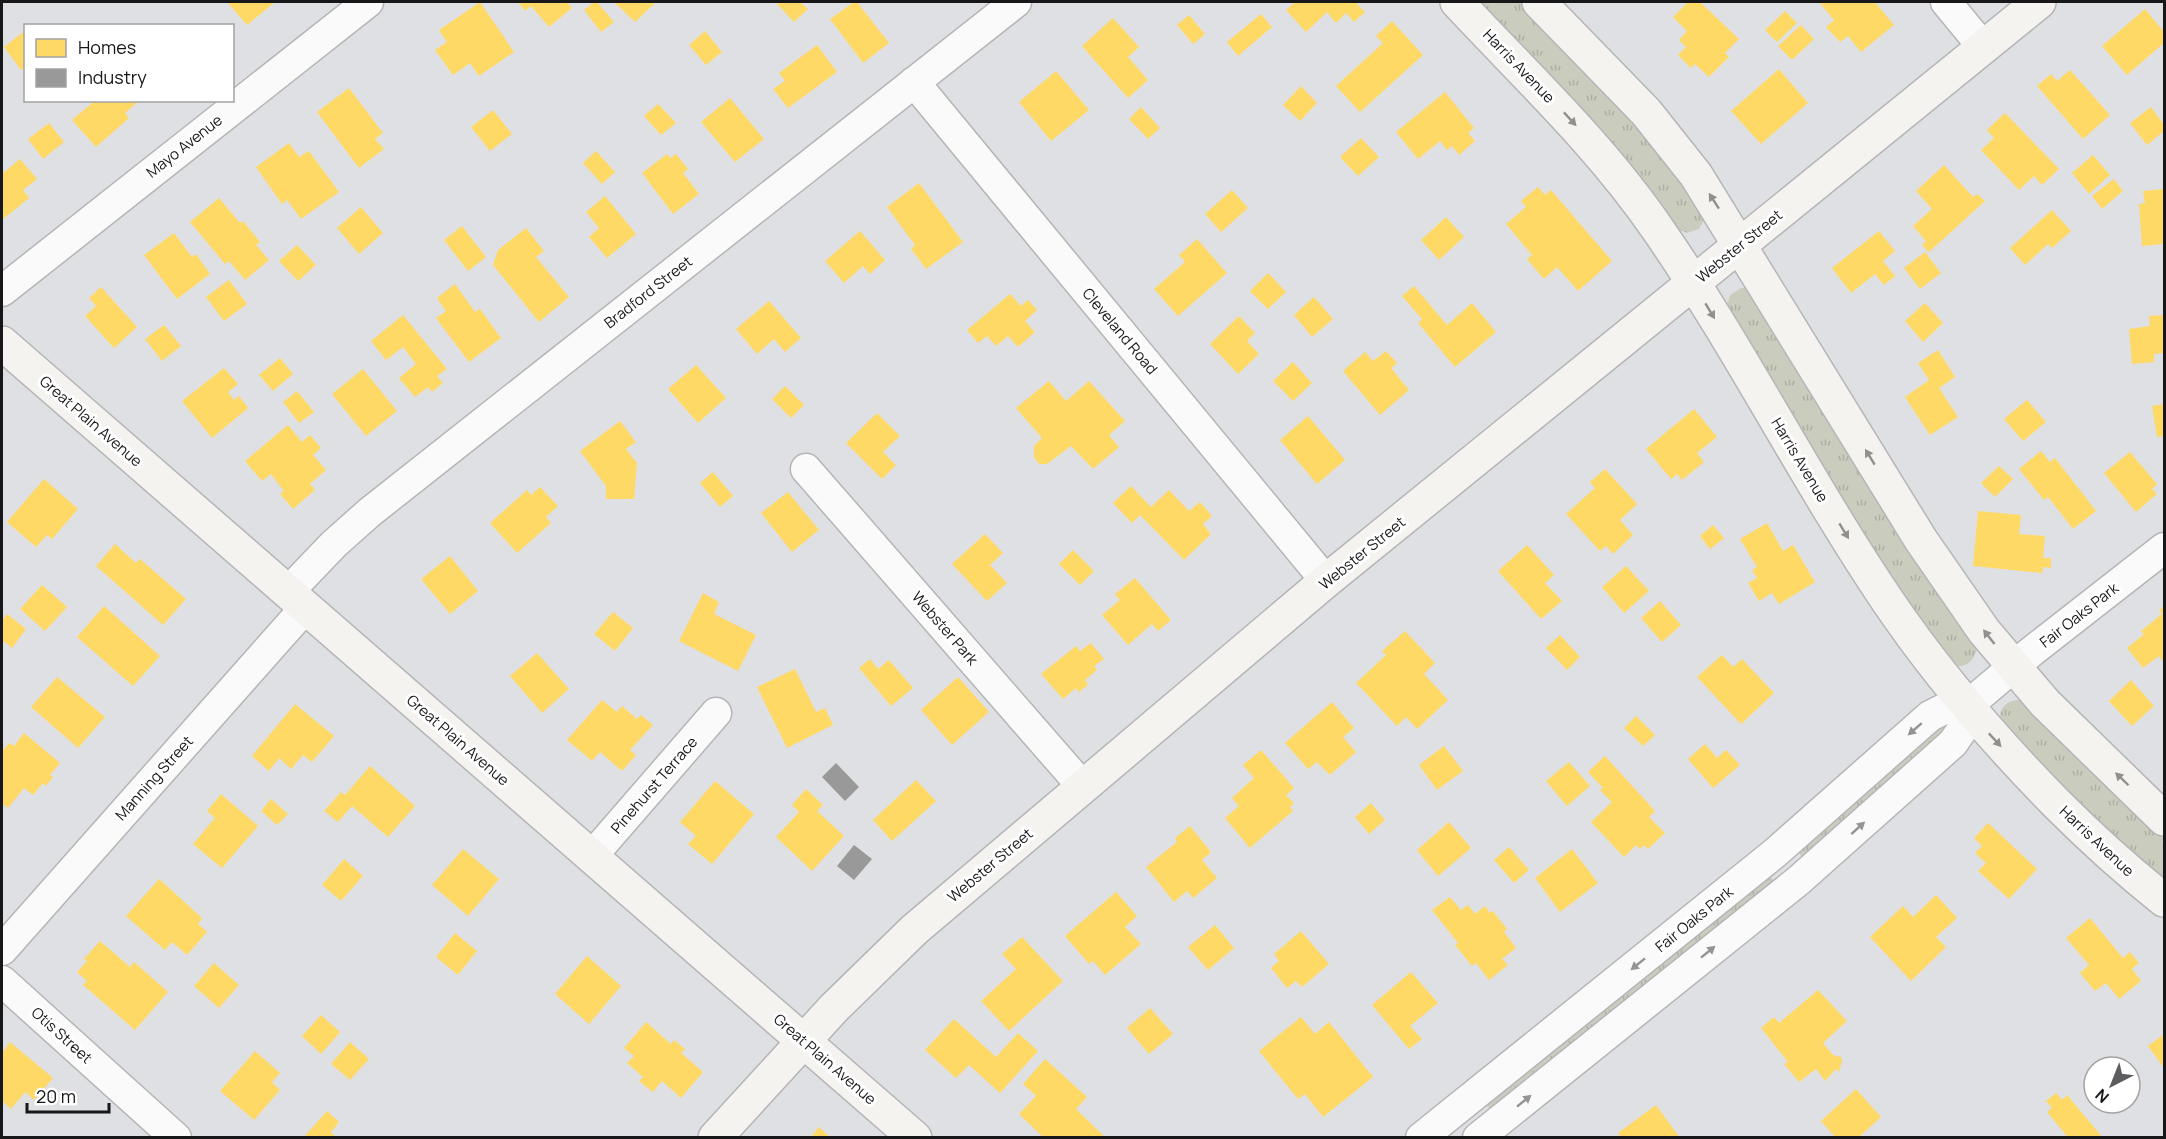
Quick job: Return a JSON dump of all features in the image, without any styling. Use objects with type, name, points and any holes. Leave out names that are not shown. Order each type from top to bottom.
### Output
[{"type":"street","name":"Mayo Avenue","points":[[2,291],[368,2]]},
{"type":"street","name":"Bradford Street","points":[[297,600],[334,544],[370,512],[1016,2]]},
{"type":"street","name":"Harris Avenue","points":[[1457,2],[1597,149],[1658,229],[1886,598],[1935,668],[1991,736],[2119,864],[2164,900]]},
{"type":"street","points":[[1539,2],[1664,133],[1707,190],[1921,540],[1968,610],[2013,666],[2062,721],[2164,819]]},
{"type":"street","points":[[1946,2],[1983,46]]},
{"type":"street","name":"Webster Street","points":[[715,1137],[803,1040],[906,937],[1326,581],[2040,2]]},
{"type":"street","name":"Cleveland Road","points":[[914,82],[1326,581]]},
{"type":"street","name":"Great Plain Avenue","points":[[2,343],[915,1137]]},
{"type":"street","name":"Webster Park","points":[[806,469],[1083,787]]},
{"type":"street","name":"Fair Oaks Park","points":[[1421,1137],[1775,853],[1930,716],[1948,707],[1966,707],[2013,666],[2164,548]]},
{"type":"street","name":"Manning Street","points":[[2,950],[297,600]]},
{"type":"street","points":[[1463,1104],[1482,1134],[1798,881],[1953,743],[1964,727],[1966,707]]},
{"type":"street","name":"Pinehurst Terrace","points":[[592,856],[716,713]]},
{"type":"street","points":[[1775,853],[1798,881]]},
{"type":"street","name":"Otis Street","points":[[2,981],[176,1137]]},
{"type":"green space","points":[[1476,2],[1522,2],[1656,144],[1706,217],[1699,229],[1687,233],[1674,227]]},
{"type":"green space","points":[[1741,288],[1747,288],[1977,647],[1974,657],[1968,663],[1960,666],[1950,664],[1886,573],[1727,306],[1730,295]]},
{"type":"green space","points":[[2019,700],[2025,703],[2164,839],[2164,883],[2095,822],[2000,720],[2005,706],[2011,701]]},
{"type":"green space","points":[[1940,719],[1952,725],[1804,859],[1798,852]]},
{"type":"green space","points":[[1770,876],[1774,884],[1496,1110],[1490,1109],[1485,1104]]},
{"type":"building: Homes","points":[[227,2],[273,2],[274,3],[247,25]]},
{"type":"building: Homes","points":[[480,2],[514,52],[479,76],[470,63],[453,75],[435,50],[447,42],[439,30]]},
{"type":"building: Homes","points":[[518,2],[567,2],[572,8],[549,27],[531,6],[525,11]]},
{"type":"building: Homes","points":[[597,2],[614,22],[601,32],[584,10]]},
{"type":"building: Homes","points":[[614,2],[656,2],[635,22]]},
{"type":"building: Homes","points":[[800,2],[808,9],[794,22],[777,4]]},
{"type":"building: Homes","points":[[857,2],[889,43],[863,63],[830,19]]},
{"type":"building: Homes","points":[[1295,2],[1360,2],[1357,4],[1365,12],[1354,22],[1346,13],[1336,23],[1327,12],[1306,32],[1286,10]]},
{"type":"building: Homes","points":[[1688,2],[1700,2],[1739,39],[1725,53],[1729,57],[1709,77],[1695,64],[1691,68],[1678,55],[1686,47],[1679,40],[1687,31],[1673,17]]},
{"type":"building: Homes","points":[[1819,2],[1875,2],[1894,25],[1861,52],[1848,36],[1840,42],[1826,27],[1834,20]]},
{"type":"building: Homes","points":[[2145,9],[2164,32],[2164,43],[2127,75],[2102,46]]},
{"type":"building: Homes","points":[[1785,11],[1797,23],[1777,42],[1765,30]]},
{"type":"building: Homes","points":[[1261,14],[1272,27],[1238,56],[1227,42]]},
{"type":"building: Homes","points":[[1189,15],[1205,34],[1193,44],[1177,25]]},
{"type":"building: Homes","points":[[1113,18],[1139,47],[1128,57],[1148,80],[1128,98],[1082,46]]},
{"type":"building: Homes","points":[[1392,21],[1423,55],[1360,112],[1336,86],[1383,43],[1376,36]]},
{"type":"building: Homes","points":[[1801,25],[1814,39],[1792,60],[1778,46]]},
{"type":"building: Homes","points":[[705,31],[722,52],[706,65],[689,45]]},
{"type":"building: Homes","points":[[24,32],[24,68],[21,70],[4,47]]},
{"type":"building: Homes","points":[[817,45],[837,72],[788,108],[773,89],[785,81],[779,73]]},
{"type":"building: Homes","points":[[1779,69],[1808,103],[1761,144],[1731,111]]},
{"type":"building: Homes","points":[[2070,70],[2110,115],[2083,139],[2037,86],[2051,74],[2057,81]]},
{"type":"building: Homes","points":[[1056,71],[1089,110],[1051,141],[1019,102]]},
{"type":"building: Homes","points":[[1301,86],[1317,103],[1300,121],[1283,105]]},
{"type":"building: Homes","points":[[349,88],[383,133],[375,139],[384,149],[359,168],[317,112]]},
{"type":"building: Homes","points":[[1445,92],[1474,128],[1468,133],[1475,141],[1459,155],[1452,146],[1447,150],[1440,141],[1418,159],[1396,132]]},
{"type":"building: Homes","points":[[730,98],[764,139],[735,162],[701,122]]},
{"type":"building: Homes","points":[[138,102],[125,113],[129,118],[96,147],[72,120],[92,103]]},
{"type":"building: Homes","points":[[658,104],[676,123],[661,135],[644,116]]},
{"type":"building: Homes","points":[[1141,107],[1160,128],[1148,139],[1129,119]]},
{"type":"building: Homes","points":[[2151,107],[2164,125],[2164,131],[2147,145],[2130,123]]},
{"type":"building: Homes","points":[[493,110],[512,134],[490,151],[471,127]]},
{"type":"building: Homes","points":[[2005,113],[2059,169],[2042,185],[2034,176],[2019,190],[1981,150],[1994,138],[1987,130]]},
{"type":"building: Homes","points":[[49,123],[64,142],[43,159],[28,139]]},
{"type":"building: Homes","points":[[1361,138],[1379,157],[1358,176],[1340,157]]},
{"type":"building: Homes","points":[[289,143],[299,157],[309,151],[339,192],[301,219],[287,200],[282,204],[256,167]]},
{"type":"building: Homes","points":[[596,151],[615,172],[602,184],[583,163]]},
{"type":"building: Homes","points":[[667,154],[670,158],[676,154],[688,169],[683,173],[699,194],[673,214],[642,173]]},
{"type":"building: Homes","points":[[2093,155],[2110,175],[2089,194],[2072,173]]},
{"type":"building: Homes","points":[[20,159],[37,179],[23,190],[29,198],[2,220],[2,174]]},
{"type":"building: Homes","points":[[1944,165],[1973,197],[1977,194],[1985,201],[1929,252],[1922,245],[1926,241],[1913,226],[1932,209],[1916,191]]},
{"type":"building: Homes","points":[[2114,179],[2123,191],[2102,209],[2092,196]]},
{"type":"building: Homes","points":[[919,183],[963,242],[926,269],[911,249],[915,245],[887,207]]},
{"type":"building: Homes","points":[[1538,187],[1545,195],[1551,190],[1612,261],[1578,291],[1557,267],[1544,279],[1527,259],[1532,255],[1506,224],[1526,207],[1521,201]]},
{"type":"building: Homes","points":[[2164,189],[2164,244],[2142,246],[2139,204],[2145,203],[2143,191]]},
{"type":"building: Homes","points":[[1232,190],[1248,208],[1221,232],[1205,214]]},
{"type":"building: Homes","points":[[605,196],[636,234],[607,258],[589,237],[599,228],[586,212]]},
{"type":"building: Homes","points":[[219,198],[240,223],[243,221],[260,242],[256,245],[269,260],[245,280],[229,261],[225,264],[190,222]]},
{"type":"building: Homes","points":[[361,207],[383,233],[359,254],[337,228]]},
{"type":"building: Homes","points":[[2052,210],[2071,231],[2052,248],[2048,244],[2025,265],[2010,248]]},
{"type":"building: Homes","points":[[1446,217],[1464,237],[1439,260],[1421,240]]},
{"type":"building: Homes","points":[[462,226],[486,257],[468,271],[444,240]]},
{"type":"building: Homes","points":[[526,228],[544,251],[536,257],[569,297],[539,322],[493,265],[498,250]]},
{"type":"building: Homes","points":[[860,231],[885,260],[870,274],[863,266],[844,283],[825,261]]},
{"type":"building: Homes","points":[[1879,231],[1895,251],[1883,261],[1895,276],[1884,285],[1875,274],[1851,293],[1832,268]]},
{"type":"building: Homes","points":[[174,233],[192,257],[196,254],[210,274],[177,299],[144,255]]},
{"type":"building: Homes","points":[[1197,239],[1227,273],[1178,316],[1154,289],[1185,262],[1179,255]]},
{"type":"building: Homes","points":[[297,245],[316,265],[298,281],[279,261]]},
{"type":"building: Homes","points":[[1925,252],[1941,273],[1920,289],[1904,268]]},
{"type":"building: Homes","points":[[1268,273],[1286,292],[1268,309],[1250,291]]},
{"type":"building: Homes","points":[[229,280],[247,304],[224,321],[206,297]]},
{"type":"building: Homes","points":[[455,284],[475,312],[480,309],[501,338],[469,362],[436,318],[446,311],[437,298]]},
{"type":"building: Homes","points":[[1414,286],[1447,325],[1472,303],[1496,332],[1455,367],[1418,323],[1422,319],[1402,296]]},
{"type":"building: Homes","points":[[101,287],[137,327],[114,348],[85,316],[96,306],[89,298]]},
{"type":"building: Homes","points":[[1010,294],[1021,306],[1028,300],[1037,310],[1025,321],[1035,332],[1018,347],[1008,336],[996,346],[987,336],[978,343],[967,330]]},
{"type":"building: Homes","points":[[1314,297],[1333,319],[1312,337],[1294,315]]},
{"type":"building: Homes","points":[[769,301],[801,338],[785,352],[774,339],[757,354],[736,329]]},
{"type":"building: Homes","points":[[1925,303],[1943,323],[1923,342],[1905,321]]},
{"type":"building: Homes","points":[[403,315],[447,369],[437,376],[443,383],[432,392],[428,387],[415,397],[399,378],[416,364],[403,347],[386,360],[371,341]]},
{"type":"building: Homes","points":[[2164,315],[2164,353],[2154,354],[2154,362],[2132,364],[2129,329],[2150,326],[2149,316]]},
{"type":"building: Homes","points":[[1239,316],[1255,333],[1247,341],[1259,354],[1238,374],[1210,344]]},
{"type":"building: Homes","points":[[164,325],[181,346],[162,361],[145,339]]},
{"type":"building: Homes","points":[[1938,350],[1955,377],[1939,388],[1958,417],[1930,435],[1905,397],[1929,380],[1918,363]]},
{"type":"building: Homes","points":[[1386,351],[1397,363],[1391,368],[1409,390],[1380,415],[1343,371],[1365,352],[1373,361]]},
{"type":"building: Homes","points":[[280,358],[293,374],[273,391],[259,375]]},
{"type":"building: Homes","points":[[1293,362],[1312,383],[1293,401],[1273,381]]},
{"type":"building: Homes","points":[[696,365],[726,398],[698,423],[668,389]]},
{"type":"building: Homes","points":[[224,368],[238,384],[228,392],[234,400],[239,396],[248,408],[212,438],[182,401]]},
{"type":"building: Homes","points":[[363,369],[397,411],[366,436],[332,394]]},
{"type":"building: Homes","points":[[1049,381],[1066,401],[1089,381],[1125,421],[1109,435],[1119,447],[1093,469],[1071,446],[1047,464],[1039,464],[1034,457],[1034,446],[1042,438],[1016,408]]},
{"type":"building: Homes","points":[[785,386],[804,405],[791,418],[772,399]]},
{"type":"building: Homes","points":[[297,391],[314,412],[299,423],[283,402]]},
{"type":"building: Homes","points":[[2027,400],[2046,422],[2023,441],[2004,419]]},
{"type":"building: Homes","points":[[2164,404],[2164,436],[2157,437],[2152,406]]},
{"type":"building: Homes","points":[[1694,409],[1717,437],[1697,453],[1704,462],[1682,480],[1677,474],[1671,479],[1646,449]]},
{"type":"building: Homes","points":[[877,413],[900,436],[883,452],[896,465],[882,479],[846,443]]},
{"type":"building: Homes","points":[[1308,416],[1345,460],[1317,484],[1280,440]]},
{"type":"building: Homes","points":[[620,421],[636,442],[626,449],[637,463],[634,499],[606,499],[606,486],[580,451]]},
{"type":"building: Homes","points":[[288,425],[302,442],[310,435],[321,448],[313,455],[326,470],[310,484],[315,490],[293,509],[280,494],[284,491],[271,474],[262,481],[245,461]]},
{"type":"building: Homes","points":[[2041,451],[2050,462],[2055,458],[2096,511],[2073,529],[2048,497],[2044,500],[2019,469]]},
{"type":"building: Homes","points":[[2130,452],[2157,484],[2152,489],[2157,494],[2136,512],[2104,473]]},
{"type":"building: Homes","points":[[1999,466],[2013,479],[1995,497],[1981,483]]},
{"type":"building: Homes","points":[[1605,469],[1637,504],[1620,520],[1633,535],[1613,554],[1606,546],[1600,551],[1566,514],[1595,488],[1590,482]]},
{"type":"building: Homes","points":[[713,472],[733,496],[720,507],[700,483]]},
{"type":"building: Homes","points":[[44,479],[78,509],[52,539],[47,535],[36,547],[7,522]]},
{"type":"building: Homes","points":[[1131,486],[1151,507],[1169,490],[1189,511],[1200,502],[1212,516],[1203,524],[1211,534],[1184,560],[1140,515],[1132,523],[1113,503]]},
{"type":"building: Homes","points":[[540,487],[558,506],[546,517],[551,523],[517,553],[490,523],[527,490],[531,495]]},
{"type":"building: Homes","points":[[788,492],[819,530],[792,552],[761,513]]},
{"type":"building: Homes","points":[[1978,511],[2021,515],[2019,534],[2045,536],[2043,558],[2051,558],[2051,568],[2043,567],[2042,573],[1973,566]]},
{"type":"building: Homes","points":[[1767,523],[1783,551],[1793,545],[1815,582],[1779,604],[1772,593],[1759,601],[1748,583],[1757,578],[1752,570],[1757,567],[1740,539]]},
{"type":"building: Homes","points":[[1713,525],[1724,538],[1710,549],[1700,536]]},
{"type":"building: Homes","points":[[985,534],[1003,553],[990,565],[1007,583],[987,601],[952,564]]},
{"type":"building: Homes","points":[[115,544],[136,563],[140,559],[186,599],[163,625],[96,566]]},
{"type":"building: Homes","points":[[1527,545],[1554,575],[1545,583],[1562,601],[1541,619],[1498,571]]},
{"type":"building: Homes","points":[[1073,550],[1094,571],[1080,585],[1059,564]]},
{"type":"building: Homes","points":[[450,556],[478,591],[450,614],[421,579]]},
{"type":"building: Homes","points":[[1626,566],[1649,591],[1624,613],[1602,587]]},
{"type":"building: Homes","points":[[1135,578],[1171,620],[1158,631],[1152,624],[1128,645],[1102,615],[1120,600],[1115,594]]},
{"type":"building: Homes","points":[[42,585],[67,607],[45,631],[20,609]]},
{"type":"building: Homes","points":[[703,593],[719,602],[714,614],[756,635],[738,671],[679,641]]},
{"type":"building: Homes","points":[[1660,601],[1681,625],[1662,642],[1641,618]]},
{"type":"building: Homes","points":[[104,606],[160,656],[133,686],[77,637]]},
{"type":"building: Homes","points":[[2164,606],[2164,663],[2159,656],[2143,668],[2127,648],[2144,634],[2141,631],[2162,614],[2159,610]]},
{"type":"building: Homes","points":[[613,612],[633,628],[615,651],[594,634]]},
{"type":"building: Homes","points":[[7,614],[26,629],[12,648],[2,640],[2,620]]},
{"type":"building: Homes","points":[[1405,631],[1435,663],[1424,674],[1448,700],[1417,729],[1406,717],[1397,726],[1356,683],[1386,655],[1382,651]]},
{"type":"building: Homes","points":[[1560,635],[1580,657],[1567,670],[1546,648]]},
{"type":"building: Homes","points":[[1091,643],[1104,659],[1094,666],[1097,670],[1085,680],[1088,685],[1079,692],[1076,688],[1063,699],[1041,674],[1076,646],[1080,651]]},
{"type":"building: Homes","points":[[537,653],[569,689],[542,713],[510,676]]},
{"type":"building: Homes","points":[[1722,655],[1733,667],[1742,659],[1774,693],[1741,724],[1697,677]]},
{"type":"building: Homes","points":[[870,659],[878,669],[889,660],[913,688],[891,706],[859,668]]},
{"type":"building: Homes","points":[[795,669],[816,712],[825,708],[833,725],[787,748],[757,687]]},
{"type":"building: Homes","points":[[57,677],[105,717],[78,748],[31,707]]},
{"type":"building: Homes","points":[[958,677],[989,712],[952,745],[921,710]]},
{"type":"building: Homes","points":[[2131,680],[2154,706],[2132,726],[2109,701]]},
{"type":"building: Homes","points":[[602,700],[617,712],[622,706],[637,719],[641,715],[653,725],[630,750],[636,755],[622,771],[600,752],[592,761],[567,740]]},
{"type":"building: Homes","points":[[1332,702],[1354,728],[1343,737],[1356,752],[1330,775],[1317,762],[1308,769],[1285,743]]},
{"type":"building: Homes","points":[[295,704],[334,736],[312,762],[303,755],[291,769],[279,758],[269,771],[252,756]]},
{"type":"building: Homes","points":[[1636,716],[1655,735],[1643,746],[1624,728]]},
{"type":"building: Homes","points":[[24,733],[60,763],[50,775],[53,777],[46,786],[43,783],[33,795],[24,788],[8,808],[2,803],[2,752],[9,743],[14,746]]},
{"type":"building: Homes","points":[[1705,744],[1717,758],[1726,750],[1740,765],[1713,788],[1688,759]]},
{"type":"building: Homes","points":[[1444,746],[1463,771],[1437,790],[1419,765]]},
{"type":"building: Homes","points":[[1261,750],[1294,788],[1286,795],[1294,803],[1290,807],[1293,811],[1250,848],[1225,818],[1239,806],[1232,798],[1254,778],[1243,765]]},
{"type":"building: Homes","points":[[1605,756],[1655,811],[1649,817],[1665,833],[1648,849],[1644,845],[1640,849],[1636,845],[1624,857],[1591,822],[1612,802],[1600,790],[1603,788],[1588,772]]},
{"type":"building: Homes","points":[[1569,762],[1590,786],[1567,806],[1546,781]]},
{"type":"building: Homes","points":[[370,766],[415,806],[388,837],[352,806],[338,822],[324,811],[341,792],[345,795]]},
{"type":"building: Homes","points":[[916,780],[936,801],[892,841],[873,820]]},
{"type":"building: Homes","points":[[715,781],[754,814],[712,864],[688,844],[696,836],[680,822]]},
{"type":"building: Homes","points":[[806,789],[823,805],[817,811],[844,836],[812,871],[776,837],[799,812],[792,805]]},
{"type":"building: Homes","points":[[221,794],[258,826],[222,868],[193,844],[215,818],[207,811]]},
{"type":"building: Homes","points":[[271,799],[288,814],[277,825],[261,811]]},
{"type":"building: Homes","points":[[1371,803],[1385,820],[1369,834],[1355,817]]},
{"type":"building: Homes","points":[[1449,822],[1471,848],[1438,876],[1417,850]]},
{"type":"building: Homes","points":[[1988,823],[2037,869],[2009,899],[1978,871],[1986,863],[1975,853],[1982,846],[1974,838]]},
{"type":"building: Homes","points":[[1190,826],[1211,852],[1202,860],[1217,878],[1193,898],[1187,891],[1174,902],[1146,867],[1177,842],[1175,838]]},
{"type":"building: Homes","points":[[1509,847],[1529,870],[1514,883],[1494,860]]},
{"type":"building: Homes","points":[[463,849],[499,879],[468,916],[432,885]]},
{"type":"building: Homes","points":[[1572,849],[1598,883],[1560,912],[1535,878]]},
{"type":"building: Homes","points":[[344,859],[363,876],[341,901],[322,885]]},
{"type":"building: Homes","points":[[159,879],[202,918],[198,924],[207,932],[187,955],[172,942],[165,950],[126,916]]},
{"type":"building: Homes","points":[[1116,892],[1137,916],[1125,927],[1141,944],[1105,975],[1093,961],[1089,964],[1065,936]]},
{"type":"building: Homes","points":[[1936,895],[1957,918],[1936,937],[1946,947],[1911,981],[1870,937],[1903,906],[1913,917]]},
{"type":"building: Homes","points":[[1450,897],[1461,910],[1468,905],[1475,914],[1485,906],[1490,913],[1493,911],[1507,929],[1504,932],[1516,948],[1502,959],[1508,965],[1489,980],[1476,963],[1472,966],[1455,945],[1458,943],[1432,910]]},
{"type":"building: Homes","points":[[2090,918],[2123,958],[2130,952],[2139,963],[2132,969],[2141,981],[2119,999],[2106,983],[2095,991],[2080,973],[2089,965],[2066,938]]},
{"type":"building: Homes","points":[[1215,925],[1234,948],[1208,970],[1188,947]]},
{"type":"building: Homes","points":[[1301,931],[1329,964],[1302,987],[1296,981],[1287,988],[1271,968],[1279,961],[1274,954]]},
{"type":"building: Homes","points":[[455,933],[477,951],[458,975],[436,957]]},
{"type":"building: Homes","points":[[1022,937],[1063,981],[1009,1031],[981,1001],[1016,969],[1002,954]]},
{"type":"building: Homes","points":[[100,941],[130,967],[134,962],[168,992],[135,1030],[83,985],[87,981],[77,972],[87,961],[84,959]]},
{"type":"building: Homes","points":[[587,956],[621,986],[589,1024],[555,994]]},
{"type":"building: Homes","points":[[214,963],[239,985],[219,1008],[194,986]]},
{"type":"building: Homes","points":[[1411,972],[1438,1003],[1410,1026],[1422,1039],[1409,1049],[1372,1005]]},
{"type":"building: Homes","points":[[1818,990],[1847,1021],[1823,1043],[1833,1055],[1841,1057],[1842,1061],[1839,1072],[1836,1069],[1825,1081],[1816,1069],[1799,1082],[1784,1064],[1788,1062],[1761,1028],[1774,1017],[1779,1023]]},
{"type":"building: Homes","points":[[1150,1008],[1173,1034],[1149,1054],[1127,1028]]},
{"type":"building: Homes","points":[[321,1015],[340,1032],[321,1054],[302,1036]]},
{"type":"building: Homes","points":[[1301,1017],[1315,1034],[1329,1022],[1373,1077],[1323,1117],[1305,1094],[1298,1099],[1259,1051]]},
{"type":"building: Homes","points":[[954,1019],[996,1057],[1018,1033],[1038,1051],[1000,1093],[969,1065],[956,1078],[925,1050]]},
{"type":"building: Homes","points":[[646,1022],[671,1044],[674,1040],[685,1049],[681,1053],[703,1072],[681,1098],[662,1081],[653,1092],[639,1081],[643,1077],[627,1063],[634,1056],[624,1048]]},
{"type":"building: Homes","points":[[2164,1034],[2164,1068],[2148,1046]]},
{"type":"building: Homes","points":[[10,1042],[53,1078],[34,1100],[25,1092],[11,1109],[2,1101],[2,1053]]},
{"type":"building: Homes","points":[[350,1042],[369,1059],[350,1080],[331,1064]]},
{"type":"building: Homes","points":[[255,1051],[280,1073],[272,1082],[280,1090],[254,1120],[220,1091]]},
{"type":"building: Homes","points":[[1045,1059],[1087,1097],[1076,1109],[1106,1138],[1044,1138],[1019,1114],[1036,1096],[1023,1084]]},
{"type":"building: Homes","points":[[1856,1089],[1881,1117],[1858,1138],[1836,1138],[1821,1121]]},
{"type":"building: Homes","points":[[2056,1093],[2062,1100],[2067,1095],[2103,1138],[2065,1138],[2067,1136],[2047,1112],[2052,1108],[2046,1101]]},
{"type":"building: Homes","points":[[1656,1105],[1680,1138],[1621,1138],[1618,1133]]},
{"type":"building: Homes","points":[[327,1111],[339,1122],[331,1132],[337,1138],[303,1138]]},
{"type":"building: Homes","points":[[819,1127],[831,1138],[810,1138]]},
{"type":"building: Industry","points":[[836,763],[859,787],[845,801],[822,777]]},
{"type":"building: Industry","points":[[854,845],[872,859],[854,880],[837,866]]}]
